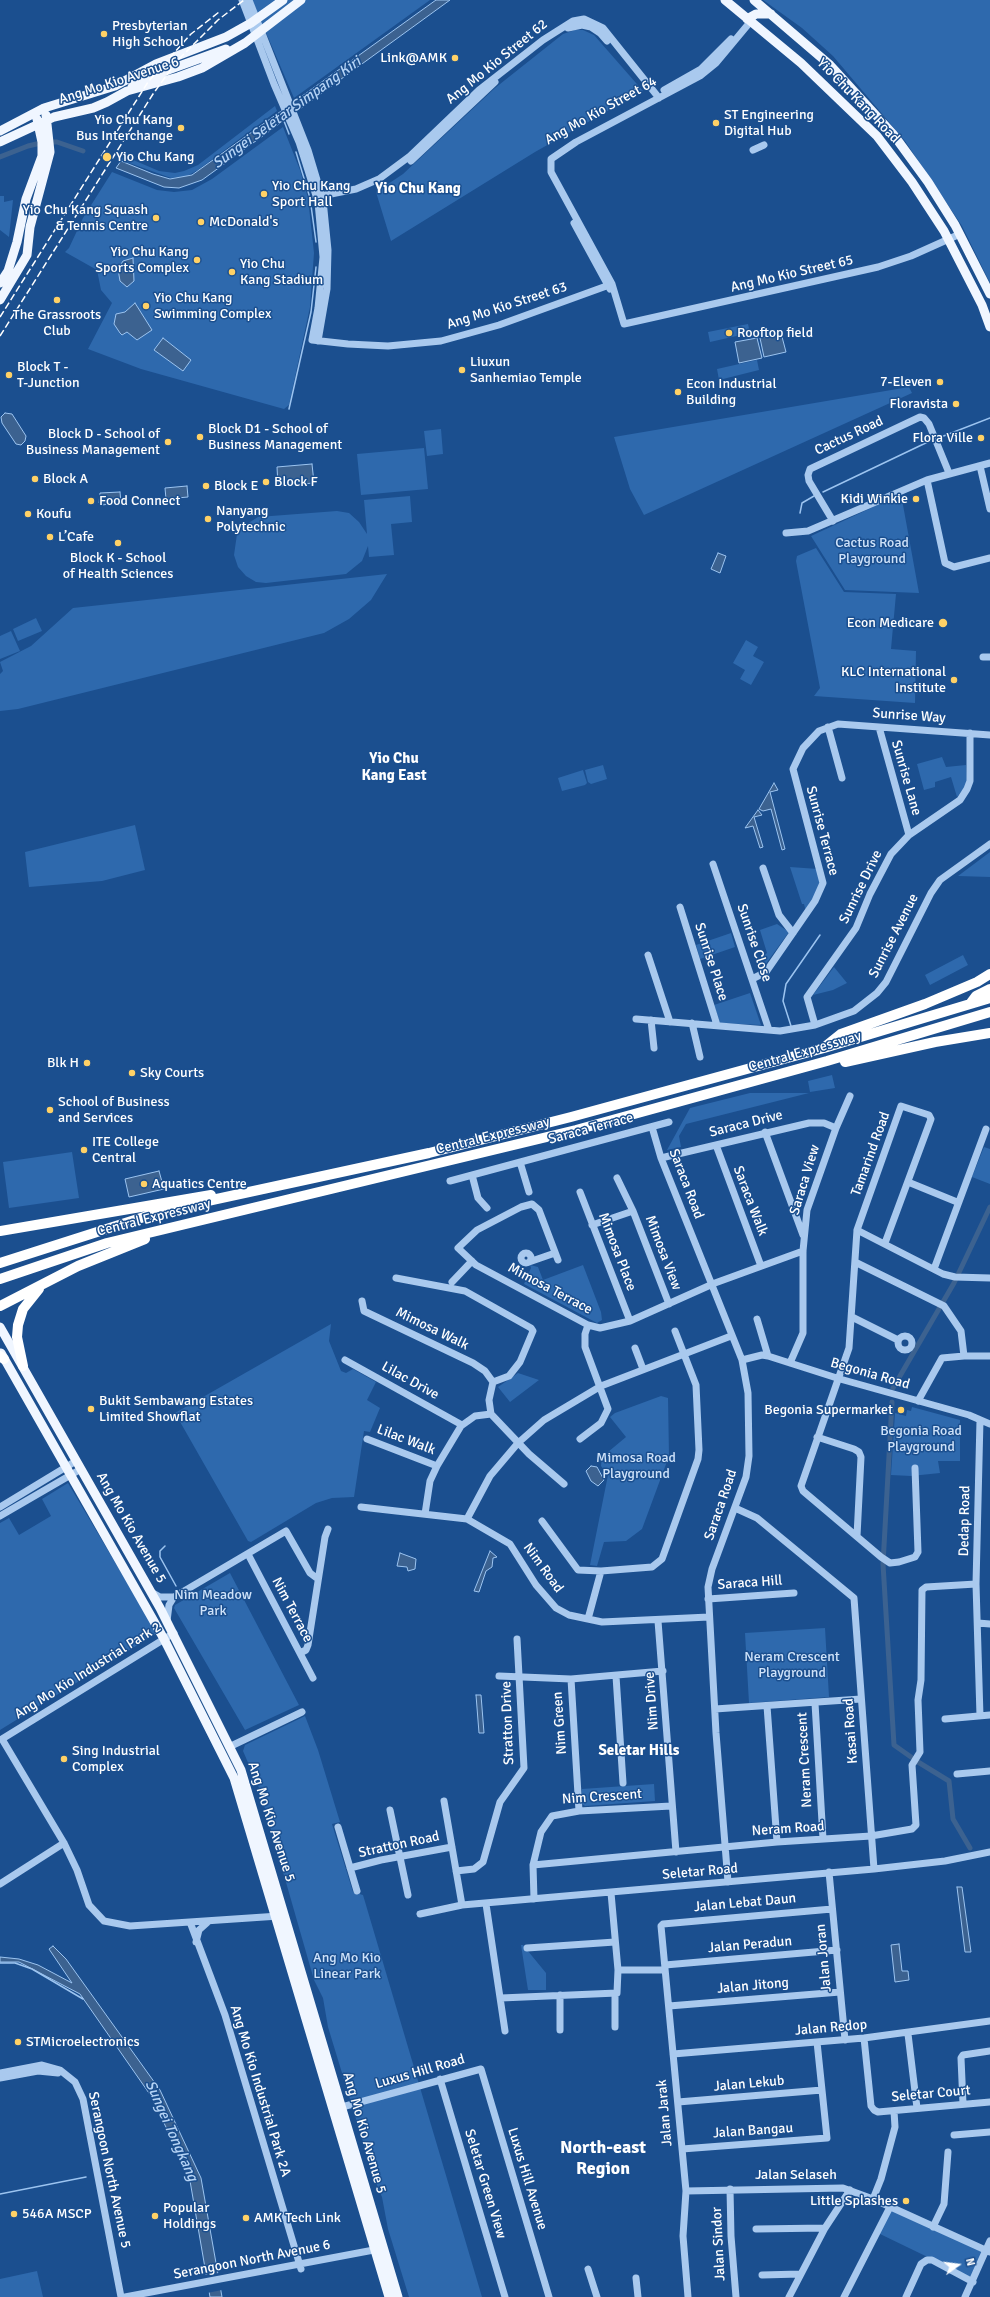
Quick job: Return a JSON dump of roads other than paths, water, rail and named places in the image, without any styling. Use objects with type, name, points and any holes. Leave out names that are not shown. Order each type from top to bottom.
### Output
[{"type":"highway","points":[[824,1048],[841,1034],[900,1014],[977,982],[990,974]]},
{"type":"highway","points":[[977,982],[990,980]]},
{"type":"highway","points":[[970,1004],[976,996],[990,989]]},
{"type":"highway","name":"Central Expressway","points":[[1,1263],[166,1210],[241,1192],[429,1153],[824,1048],[990,998]]},
{"type":"highway","name":"Central Expressway","points":[[4,1277],[107,1243],[510,1147],[827,1061],[990,1012]]},
{"type":"highway","points":[[827,1061],[845,1062],[935,1042],[990,1033]]},
{"type":"highway","points":[[976,1036],[990,1038]]},
{"type":"highway","points":[[2,1232],[198,1196],[241,1192]]},
{"type":"highway","points":[[0,1306],[78,1266],[174,1226]]},
{"type":"highway","points":[[23,1366],[17,1337],[20,1318],[30,1299],[43,1284]]},
{"type":"main road","name":"Ang Mo Kio Avenue 6","points":[[0,142],[107,102],[127,90],[178,77],[202,68],[241,46],[255,27],[283,0]]},
{"type":"main road","name":"Ang Mo Kio Avenue 6","points":[[0,131],[44,108],[115,86],[133,78],[156,64],[255,27],[301,0]]},
{"type":"main road","name":"Yio Chu Kang Road","points":[[725,0],[801,62],[877,136],[912,182],[948,239],[982,306],[990,327]]},
{"type":"main road","points":[[748,0],[750,19],[771,14]]},
{"type":"main road","name":"Yio Chu Kang Road","points":[[754,0],[830,65],[863,99],[893,134],[928,182],[960,234],[990,294]]},
{"type":"main road","points":[[0,283],[8,270],[17,242],[26,199],[42,156],[44,108]]},
{"type":"main road","points":[[0,300],[27,254],[30,227],[50,152],[44,126],[35,112]]},
{"type":"main road","name":"Ang Mo Kio Avenue 5","points":[[0,1327],[174,1633],[245,1782],[322,2074],[380,2251],[398,2297]]},
{"type":"main road","name":"Ang Mo Kio Avenue 5","points":[[1,1356],[164,1639],[234,1778],[330,2065],[380,2251],[390,2297]]},
{"type":"main road","points":[[322,2074],[330,2065]]},
{"type":"street","points":[[242,0],[255,27],[286,103],[320,199]]},
{"type":"street","points":[[249,0],[255,27]]},
{"type":"street","name":"Ang Mo Kio Street 62","points":[[320,199],[356,189],[379,179],[410,156],[479,90],[543,40],[572,21],[584,19],[602,28],[656,97]]},
{"type":"street","name":"Ang Mo Kio Street 64","points":[[624,324],[611,288],[546,170],[545,161],[547,155],[556,148],[656,97],[701,69],[750,19]]},
{"type":"street","points":[[753,150],[764,145]]},
{"type":"street","name":"Ang Mo Kio Street 63","points":[[320,199],[323,257],[315,340],[388,346],[441,341],[493,327],[611,288]]},
{"type":"street","name":"Ang Mo Kio Street 65","points":[[624,324],[878,267],[911,256],[960,234]]},
{"type":"street","name":"Cactus Road","points":[[832,521],[809,481],[808,475],[810,469],[920,417],[924,418],[929,424],[949,473]]},
{"type":"street","points":[[786,533],[808,531],[927,480],[990,463]]},
{"type":"street","points":[[980,466],[990,509]]},
{"type":"street","points":[[927,480],[945,563],[954,567],[990,558]]},
{"type":"street","name":"Sunrise Way","points":[[828,727],[838,724],[990,735]]},
{"type":"street","points":[[828,727],[842,778]]},
{"type":"street","name":"Sunrise Terrace","points":[[752,979],[766,972],[815,902],[824,883],[792,769],[803,748],[819,731],[828,727]]},
{"type":"street","name":"Sunrise Lane","points":[[878,727],[909,835]]},
{"type":"street","name":"Sunrise Drive","points":[[815,1025],[807,997],[856,928],[870,894],[891,854],[909,835],[960,800],[968,789],[970,781],[970,733]]},
{"type":"street","name":"Sunrise Avenue","points":[[636,1019],[769,1030],[793,1029],[815,1025],[854,1011],[877,993],[886,982],[931,893],[940,880],[990,844]]},
{"type":"street","name":"Sunrise Close","points":[[713,864],[769,1030]]},
{"type":"street","points":[[763,868],[779,915],[793,933]]},
{"type":"street","name":"Sunrise Place","points":[[680,907],[717,1025]]},
{"type":"street","points":[[648,955],[670,1022]]},
{"type":"street","points":[[651,1020],[654,1048]]},
{"type":"street","points":[[692,1023],[700,1057]]},
{"type":"street","name":"Saraca View","points":[[790,1363],[803,1333],[803,1235],[807,1210],[836,1128],[850,1096]]},
{"type":"street","name":"Tamarind Road","points":[[857,1230],[902,1106],[929,1115],[931,1119],[885,1243]]},
{"type":"street","name":"Saraca Terrace","points":[[450,1181],[670,1122]]},
{"type":"street","name":"Saraca Drive","points":[[661,1158],[809,1122],[824,1123],[836,1128]]},
{"type":"street","name":"Saraca Road","points":[[652,1127],[661,1158],[731,1336],[742,1360],[748,1393],[748,1456],[746,1476],[712,1569],[708,1599],[728,1882]]},
{"type":"street","points":[[934,1269],[957,1202],[986,1129]]},
{"type":"street","points":[[765,1132],[803,1235]]},
{"type":"street","name":"Saraca Walk","points":[[716,1145],[761,1266]]},
{"type":"street","points":[[666,1170],[672,1156]]},
{"type":"street","points":[[520,1162],[528,1192]]},
{"type":"street","points":[[472,1175],[478,1198],[487,1208]]},
{"type":"street","name":"Mimosa View","points":[[617,1178],[633,1211],[669,1304]]},
{"type":"street","points":[[908,1182],[957,1202]]},
{"type":"street","name":"Mimosa Place","points":[[580,1192],[630,1321]]},
{"type":"street","name":"Mimosa Terrace","points":[[529,1262],[557,1256],[539,1210],[536,1206],[529,1204],[477,1230],[458,1248],[472,1261],[588,1325],[604,1328],[630,1321],[711,1285]]},
{"type":"street","points":[[794,1211],[807,1210]]},
{"type":"street","name":"Mimosa View","points":[[592,1225],[633,1211]]},
{"type":"street","points":[[915,1468],[917,1556],[899,1562],[890,1563],[803,1491],[800,1486],[817,1437],[840,1379],[851,1340],[854,1262],[857,1230],[934,1269],[958,1278],[990,1278]]},
{"type":"street","points":[[711,1285],[803,1251]]},
{"type":"street","points":[[452,1282],[472,1261]]},
{"type":"street","points":[[854,1262],[942,1305],[961,1331],[964,1356]]},
{"type":"street","points":[[396,1278],[465,1291],[531,1328],[533,1331],[520,1362],[511,1374],[493,1382],[489,1400],[491,1414],[518,1443],[564,1484]]},
{"type":"street","name":"Mimosa Walk","points":[[362,1301],[364,1311],[473,1363],[485,1371],[493,1382]]},
{"type":"street","points":[[852,1317],[898,1340]]},
{"type":"street","points":[[756,1319],[768,1356]]},
{"type":"street","points":[[580,1439],[601,1422],[607,1414],[607,1405],[601,1386],[585,1346],[585,1334],[588,1325]]},
{"type":"street","points":[[542,1521],[577,1570],[601,1571],[652,1567],[662,1559],[698,1459],[699,1450],[697,1392],[676,1331]]},
{"type":"street","points":[[467,1519],[490,1476],[518,1443],[544,1420],[601,1386],[731,1336]]},
{"type":"street","points":[[636,1348],[643,1369]]},
{"type":"street","name":"Begonia Road","points":[[742,1360],[762,1355],[768,1356],[990,1424]]},
{"type":"street","points":[[918,1401],[940,1360],[944,1357],[990,1356]]},
{"type":"street","name":"Lilac Drive","points":[[345,1360],[462,1425]]},
{"type":"street","points":[[425,1514],[429,1485],[437,1466],[462,1425],[475,1416],[491,1414]]},
{"type":"street","name":"Dedap Road","points":[[980,1420],[976,1584],[980,1716]]},
{"type":"street","points":[[817,1437],[854,1449],[861,1457],[857,1536]]},
{"type":"street","name":"Lilac Walk","points":[[367,1439],[437,1466]]},
{"type":"street","points":[[53,1474],[60,1457]]},
{"type":"street","points":[[0,1516],[78,1465]]},
{"type":"street","points":[[0,1507],[53,1474],[68,1471]]},
{"type":"street","points":[[75,1485],[86,1478]]},
{"type":"street","name":"Nim Road","points":[[361,1507],[467,1519],[510,1544],[536,1584],[556,1608],[569,1615],[602,1622],[709,1617]]},
{"type":"street","name":"Kasai Road","points":[[735,1508],[757,1518],[854,1598],[874,1869]]},
{"type":"street","points":[[300,1653],[306,1650],[308,1645],[325,1537],[328,1529]]},
{"type":"street","points":[[167,1621],[169,1605],[174,1598],[286,1531],[310,1573],[318,1580]]},
{"type":"street","name":"Nim Terrace","points":[[248,1554],[313,1678]]},
{"type":"street","points":[[588,1619],[601,1571]]},
{"type":"street","name":"Neram Road","points":[[533,1865],[777,1842],[871,1836],[915,1827],[912,1764],[920,1752],[918,1700],[921,1680],[922,1590],[926,1587],[976,1584]]},
{"type":"street","points":[[151,1591],[160,1597],[174,1598]]},
{"type":"street","name":"Saraca Hill","points":[[708,1599],[794,1593]]},
{"type":"street","name":"Nim Drive","points":[[658,1620],[663,1671],[671,1806],[676,1852]]},
{"type":"street","points":[[978,1623],[990,1624]]},
{"type":"street","name":"Ang Mo Kio Industrial Park 2","points":[[174,1633],[2,1739],[64,1843],[89,1905],[104,1921],[130,1926],[281,1915]]},
{"type":"street","name":"Stratton Drive","points":[[456,1871],[474,1869],[483,1862],[500,1802],[524,1768],[517,1639]]},
{"type":"street","name":"Nim Green","points":[[579,1811],[570,1679],[663,1671]]},
{"type":"street","points":[[499,1676],[520,1675],[570,1679]]},
{"type":"street","points":[[616,1676],[623,1783]]},
{"type":"street","name":"Neram Crescent","points":[[715,1709],[861,1699]]},
{"type":"street","name":"Neram Crescent","points":[[815,1703],[823,1839]]},
{"type":"street","points":[[767,1706],[777,1842]]},
{"type":"street","points":[[229,1747],[302,1712]]},
{"type":"street","points":[[945,1719],[990,1715]]},
{"type":"street","points":[[957,1774],[990,1771]]},
{"type":"street","name":"Stratton Road","points":[[444,1801],[462,1905]]},
{"type":"street","name":"Nim Crescent","points":[[534,1899],[533,1865],[541,1832],[547,1820],[556,1814],[579,1811],[671,1806]]},
{"type":"street","points":[[390,1810],[401,1856],[408,1895]]},
{"type":"street","points":[[338,1827],[357,1891]]},
{"type":"street","points":[[0,1884],[64,1843]]},
{"type":"street","name":"Stratton Road","points":[[350,1868],[401,1856],[452,1847]]},
{"type":"street","name":"Seletar Road","points":[[420,1914],[462,1905],[874,1869],[986,1856],[990,1852]]},
{"type":"street","name":"Jalan Joran","points":[[830,1872],[832,1908],[845,2040]]},
{"type":"street","points":[[611,1893],[618,1970],[618,1991],[615,1993],[615,2027]]},
{"type":"street","points":[[486,1904],[505,2031]]},
{"type":"street","name":"Jalan Lebat Daun","points":[[660,1926],[663,1924],[832,1908]]},
{"type":"street","points":[[196,1942],[199,1930],[209,1921]]},
{"type":"street","name":"Ang Mo Kio Industrial Park 2A","points":[[190,1922],[196,1942],[225,2015],[300,2267]]},
{"type":"street","name":"Jalan Jarak","points":[[660,1926],[686,2191],[683,2236],[688,2297]]},
{"type":"street","points":[[527,1948],[615,1942]]},
{"type":"street","name":"Jalan Peradun","points":[[618,1970],[665,1967],[837,1950]]},
{"type":"street","name":"Jalan Jitong","points":[[669,2006],[840,1992]]},
{"type":"street","points":[[501,1998],[615,1993]]},
{"type":"street","points":[[560,1995],[560,2030]]},
{"type":"street","name":"Jalan Redop","points":[[673,2054],[908,2034],[990,2021]]},
{"type":"street","points":[[908,2034],[917,2108]]},
{"type":"street","name":"Seletar Court","points":[[864,2038],[871,2106],[874,2110],[894,2111],[990,2102]]},
{"type":"street","points":[[817,2042],[822,2090]]},
{"type":"street","points":[[963,2104],[962,2056],[990,2051]]},
{"type":"street","name":"Serangoon North Avenue 5","points":[[0,2073],[42,2064],[60,2070],[75,2082],[83,2099],[121,2297]]},
{"type":"street","name":"Luxus Hill Road","points":[[342,2107],[481,2069]]},
{"type":"street","name":"Luxus Hill Avenue","points":[[481,2069],[549,2297]]},
{"type":"street","name":"Serangoon North Avenue 5","points":[[0,2078],[47,2070],[64,2077],[76,2094],[117,2297]]},
{"type":"street","name":"Seletar Green View","points":[[440,2079],[505,2297]]},
{"type":"street","name":"Jalan Lekub","points":[[678,2102],[822,2090]]},
{"type":"street","name":"Jalan Bangau","points":[[682,2149],[827,2138],[822,2090]]},
{"type":"street","points":[[873,2199],[881,2179],[895,2127],[894,2111]]},
{"type":"street","points":[[954,2135],[990,2132]]},
{"type":"street","points":[[933,2227],[944,2204],[948,2152]]},
{"type":"street","name":"Jalan Selaseh","points":[[686,2191],[830,2186],[850,2190],[873,2199],[988,2251]]},
{"type":"street","name":"Jalan Sindor","points":[[730,2189],[730,2236],[736,2297]]},
{"type":"street","points":[[789,2297],[825,2228],[850,2190]]},
{"type":"street","points":[[844,2297],[890,2207]]},
{"type":"street","points":[[756,2229],[825,2228]]},
{"type":"street","points":[[965,2297],[988,2251],[990,2241]]},
{"type":"street","name":"Serangoon North Avenue 6","points":[[125,2297],[232,2280],[380,2251]]},
{"type":"street","points":[[906,2297],[921,2264],[927,2260],[932,2260],[973,2282]]},
{"type":"street","points":[[588,2269],[597,2297]]},
{"type":"street","points":[[762,2274],[800,2274]]},
{"type":"street","points":[[636,2278],[638,2297]]},
{"type":"street","name":"Serangoon North Avenue 6","points":[[146,2297],[197,2286]]},
{"type":"water","points":[[436,0],[450,0],[202,180],[179,188],[164,187],[116,168],[121,161],[170,179],[192,175]]},
{"type":"water","points":[[133,258],[134,281],[127,287],[120,281],[118,269],[123,261]]},
{"type":"water","points":[[135,303],[152,330],[137,340],[127,332],[122,335],[114,324],[116,314],[125,312]]},
{"type":"water","name":"Rooftop field","points":[[781,333],[786,352],[764,357],[760,338]]},
{"type":"water","points":[[163,338],[191,360],[183,371],[154,350]]},
{"type":"water","name":"Rooftop field","points":[[757,338],[762,358],[739,363],[735,342]]},
{"type":"water","points":[[5,413],[12,414],[26,436],[25,441],[21,445],[16,444],[2,423],[1,417]]},
{"type":"water","points":[[312,464],[314,483],[278,486],[277,467]]},
{"type":"water","points":[[187,486],[188,497],[166,499],[165,488]]},
{"type":"water","points":[[120,492],[121,503],[101,505],[99,503],[100,493]]},
{"type":"water","points":[[718,553],[726,556],[720,573],[711,569]]},
{"type":"water","points":[[774,783],[778,790],[770,792],[785,849],[782,850],[771,809],[763,811],[759,809]]},
{"type":"water","points":[[758,810],[762,815],[754,817],[763,847],[760,848],[753,826],[745,828]]},
{"type":"water","name":"Aquatics Centre","points":[[159,1171],[164,1189],[129,1197],[125,1179]]},
{"type":"water","points":[[591,1466],[597,1467],[604,1480],[598,1486],[591,1481],[586,1471]]},
{"type":"water","points":[[490,1551],[497,1557],[493,1558],[492,1567],[486,1571],[479,1592],[474,1591]]},
{"type":"water","points":[[400,1553],[416,1559],[415,1569],[408,1571],[407,1567],[397,1566]]},
{"type":"water","points":[[476,1695],[481,1695],[484,1733],[479,1733]]},
{"type":"water","points":[[957,1887],[962,1887],[971,1952],[965,1952]]},
{"type":"water","points":[[899,1944],[902,1971],[908,1971],[909,1980],[895,1982],[891,1945]]},
{"type":"water","name":"Sungei Tongkang","points":[[53,1946],[66,1959],[160,2090],[201,2178],[222,2297],[210,2297],[189,2175],[151,2096],[80,1994],[19,1962],[0,1962],[0,1957],[19,1959],[38,1965],[72,1983],[49,1949]]},
{"type":"waterway","points":[[284,121],[289,134]]},
{"type":"waterway","name":"Sungei Seletar Simpang Kiri","points":[[0,157],[28,146],[45,142],[57,142],[83,151]]},
{"type":"waterway","points":[[296,152],[310,198],[316,242]]},
{"type":"waterway","points":[[289,409],[311,312],[316,267]]},
{"type":"waterway","points":[[941,437],[990,418]]},
{"type":"waterway","points":[[823,492],[932,440]]},
{"type":"waterway","points":[[800,513],[802,503],[814,496]]},
{"type":"waterway","points":[[791,1026],[783,1001],[786,984],[820,935]]},
{"type":"waterway","points":[[893,1388],[954,1283],[990,1207]]},
{"type":"waterway","points":[[892,1402],[883,1564],[894,1745],[911,1757]]},
{"type":"waterway","points":[[165,1546],[160,1551],[160,1557],[176,1586]]},
{"type":"waterway","points":[[918,1762],[949,1781],[953,1819],[970,1848]]},
{"type":"waterway","points":[[0,1963],[15,1963],[32,1969],[83,1999]]},
{"type":"waterway","points":[[0,2194],[86,2177]]},
{"type":"railway","points":[[0,336],[153,94],[177,61],[218,20],[244,0]]},
{"type":"railway","points":[[0,317],[148,82],[191,34],[219,12]]},
{"type":"place","name":"Presbyterian High School","points":[[104,34]]},
{"type":"place","name":"Link@AMK","points":[[455,58]]},
{"type":"place","name":"ST Engineering Digital Hub","points":[[716,123]]},
{"type":"place","name":"Yio Chu Kang Bus Interchange","points":[[181,128]]},
{"type":"place","name":"Yio Chu Kang","points":[[107,157]]},
{"type":"place","name":"Yio Chu Kang Sport Hall","points":[[264,194]]},
{"type":"place","name":"Yio Chu Kang Squash & Tennis Centre","points":[[156,218]]},
{"type":"place","name":"McDonald's","points":[[201,222]]},
{"type":"place","name":"Yio Chu Kang Sports Complex","points":[[197,260]]},
{"type":"place","name":"Yio Chu Kang Stadium","points":[[232,272]]},
{"type":"place","name":"The Grassroots Club","points":[[57,300]]},
{"type":"place","name":"Yio Chu Kang Swimming Complex","points":[[146,306]]},
{"type":"place","name":"Rooftop field","points":[[729,333]]},
{"type":"place","name":"Liuxun Sanhemiao Temple","points":[[462,370]]},
{"type":"place","name":"Block T - T-Junction","points":[[9,375]]},
{"type":"place","name":"7-Eleven","points":[[940,382]]},
{"type":"place","name":"Econ Industrial Building","points":[[678,392]]},
{"type":"place","name":"Floravista","points":[[956,404]]},
{"type":"place","name":"Block D1 - School of Business Management","points":[[200,437]]},
{"type":"place","name":"Flora Ville","points":[[981,438]]},
{"type":"place","name":"Block D - School of Business Management","points":[[168,442]]},
{"type":"place","name":"Block A","points":[[35,479]]},
{"type":"place","name":"Block F","points":[[266,482]]},
{"type":"place","name":"Block E","points":[[206,486]]},
{"type":"place","name":"Kidi Winkie","points":[[916,499]]},
{"type":"place","name":"Food Connect","points":[[91,501]]},
{"type":"place","name":"Koufu","points":[[28,514]]},
{"type":"place","name":"Nanyang Polytechnic","points":[[208,519]]},
{"type":"place","name":"L’Cafe","points":[[50,537]]},
{"type":"place","name":"Block K - School of Health Sciences","points":[[118,543]]},
{"type":"place","name":"Econ Medicare","points":[[943,623]]},
{"type":"place","name":"KLC International Institute","points":[[954,680]]},
{"type":"place","name":"Blk H","points":[[87,1063]]},
{"type":"place","name":"Sky Courts","points":[[132,1073]]},
{"type":"place","name":"School of Business and Services","points":[[50,1110]]},
{"type":"place","name":"ITE College Central","points":[[84,1150]]},
{"type":"place","name":"Aquatics Centre","points":[[144,1184]]},
{"type":"place","name":"Bukit Sembawang Estates Limited Showflat","points":[[91,1409]]},
{"type":"place","name":"Begonia Supermarket","points":[[901,1410]]},
{"type":"place","name":"Sing Industrial Complex","points":[[64,1759]]},
{"type":"place","name":"STMicroelectronics","points":[[18,2042]]},
{"type":"place","name":"Little Splashes","points":[[906,2201]]},
{"type":"place","name":"546A MSCP","points":[[14,2214]]},
{"type":"place","name":"Popular Holdings","points":[[155,2216]]},
{"type":"place","name":"AMK Tech Link","points":[[246,2218]]},
{"type":"district","name":"Yio Chu Kang","points":[[418,189]]},
{"type":"district","name":"Yio Chu Kang East","points":[[394,768]]},
{"type":"district","name":"Seletar Hills","points":[[639,1751]]},
{"type":"district","name":"North-east Region","points":[[603,2158]]},
{"type":"park label","name":"Cactus Road Playground","points":[[872,552]]},
{"type":"park label","name":"Begonia Road Playground","points":[[921,1440]]},
{"type":"park label","name":"Mimosa Road Playground","points":[[636,1466]]},
{"type":"park label","name":"Nim Meadow Park","points":[[213,1604]]},
{"type":"park label","name":"Neram Crescent Playground","points":[[792,1666]]},
{"type":"park label","name":"Ang Mo Kio Linear Park","points":[[347,1966]]}]
